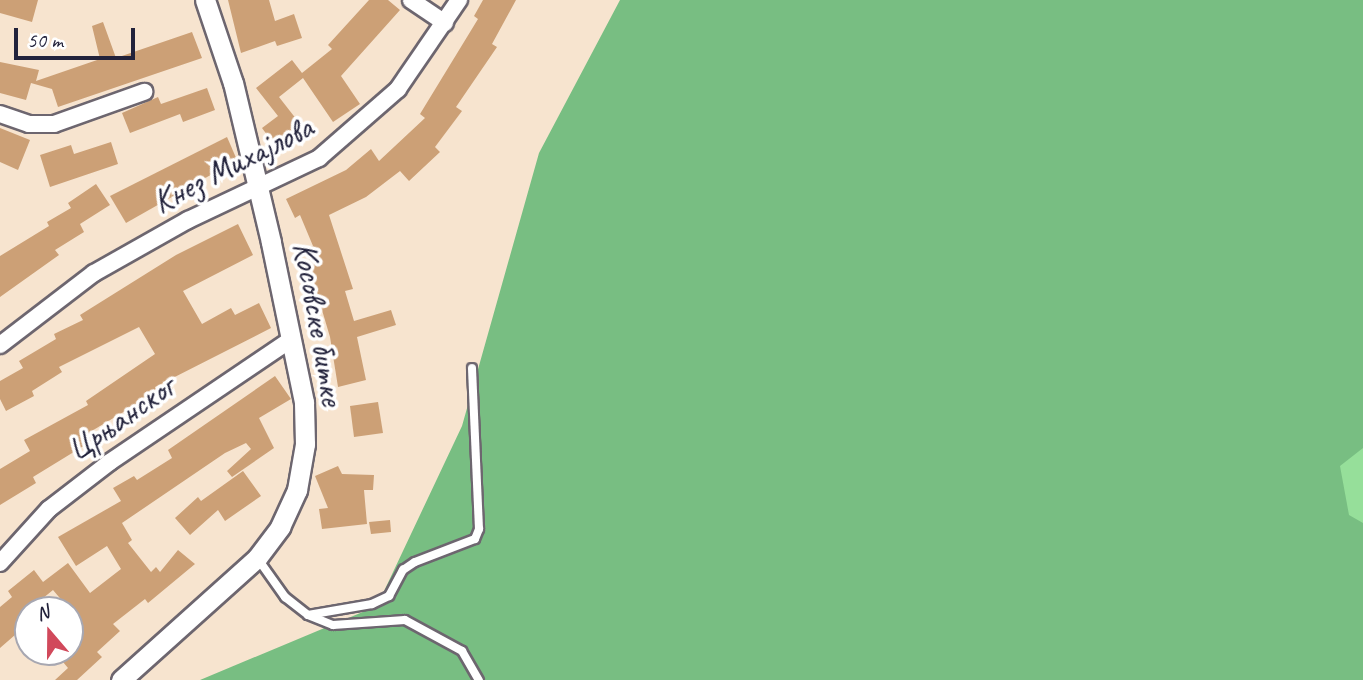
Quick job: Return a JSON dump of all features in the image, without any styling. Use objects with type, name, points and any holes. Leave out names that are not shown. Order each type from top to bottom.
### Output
[{"type":"street","name":"Косовске битке","points":[[121,680],[257,558],[280,527],[296,490],[305,444],[304,402],[258,186],[233,83],[205,0]]},
{"type":"street","points":[[411,0],[445,23]]},
{"type":"street","name":"Кнез Михајлова","points":[[0,345],[94,273],[258,186],[319,158],[348,136],[398,89],[459,0]]},
{"type":"street","points":[[0,114],[29,124],[54,124],[144,92]]},
{"type":"street","name":"Црњанског","points":[[0,563],[49,509],[110,462],[290,341]]},
{"type":"lane","points":[[308,615],[372,604],[389,596],[403,570],[415,562],[475,538],[479,529],[472,368]]},
{"type":"lane","points":[[257,558],[285,597],[308,615],[333,625],[405,620],[462,651],[480,680]]},
{"type":"green space","points":[[620,0],[1363,0],[1363,448],[1340,466],[1349,515],[1363,523],[1363,680],[200,680],[377,606],[462,426],[539,153]]},
{"type":"green space","points":[[1363,345],[1363,569],[1319,514]]},
{"type":"building","points":[[0,0],[38,0],[32,22],[0,13]]},
{"type":"building","points":[[228,0],[269,0],[275,21],[294,14],[302,38],[277,46],[275,41],[241,53]]},
{"type":"building","points":[[369,0],[388,0],[400,10],[341,76],[360,104],[333,122],[303,78],[279,97],[304,129],[286,143],[281,137],[273,143],[262,128],[278,116],[256,88],[292,60],[302,73],[332,49],[328,45]]},
{"type":"building","points":[[483,0],[516,0],[492,44],[497,47],[456,107],[462,111],[435,147],[440,152],[409,181],[400,171],[366,197],[329,215],[353,289],[345,291],[354,321],[391,310],[396,325],[357,337],[366,380],[338,387],[330,337],[311,273],[307,248],[313,246],[300,215],[295,218],[286,199],[346,170],[371,149],[379,161],[425,118],[420,114],[478,19],[474,16]]},
{"type":"building","points":[[103,22],[116,58],[192,32],[202,58],[58,107],[52,89],[31,83],[26,100],[0,93],[0,62],[39,70],[36,81],[100,59],[92,26]]},
{"type":"building","points":[[207,88],[215,110],[183,122],[180,114],[130,133],[122,113],[158,97],[161,104]]},
{"type":"building","points":[[0,128],[30,140],[18,170],[0,162]]},
{"type":"building","points":[[227,137],[237,160],[126,223],[110,196]]},
{"type":"building","points":[[111,142],[118,164],[50,187],[40,155],[71,145],[74,154]]},
{"type":"building","points":[[96,184],[110,205],[80,224],[84,232],[55,250],[59,255],[0,297],[0,256],[49,226],[47,222],[71,208],[68,203]]},
{"type":"building","points":[[238,224],[253,255],[183,291],[202,324],[231,308],[235,315],[259,303],[271,328],[155,387],[157,392],[90,432],[95,439],[33,477],[36,483],[0,505],[0,469],[30,451],[24,440],[88,405],[86,401],[155,354],[139,327],[59,367],[62,372],[32,391],[34,396],[6,411],[0,399],[0,381],[23,368],[19,361],[56,339],[54,334],[83,320],[80,315],[176,255]]},
{"type":"building","points":[[275,376],[291,399],[259,418],[274,448],[232,477],[227,471],[251,449],[246,443],[225,453],[122,523],[132,540],[128,543],[151,572],[156,567],[160,572],[178,550],[195,564],[148,603],[145,599],[113,624],[120,631],[97,652],[102,657],[77,680],[55,680],[68,668],[66,666],[84,666],[84,596],[58,596],[53,590],[46,596],[14,596],[14,636],[0,648],[0,607],[12,597],[8,591],[34,570],[43,582],[68,563],[90,593],[121,569],[107,546],[76,566],[58,537],[121,501],[113,488],[134,476],[137,480],[172,458],[168,450]]},
{"type":"building","points":[[378,402],[383,433],[354,437],[350,406]]},
{"type":"building","points":[[338,466],[342,474],[374,475],[373,490],[364,490],[367,524],[322,529],[319,509],[328,508],[315,476]]},
{"type":"building","points":[[243,471],[261,496],[225,521],[218,510],[190,535],[175,518],[198,497],[201,501]]},
{"type":"building","points":[[390,520],[391,532],[371,534],[369,522]]}]
